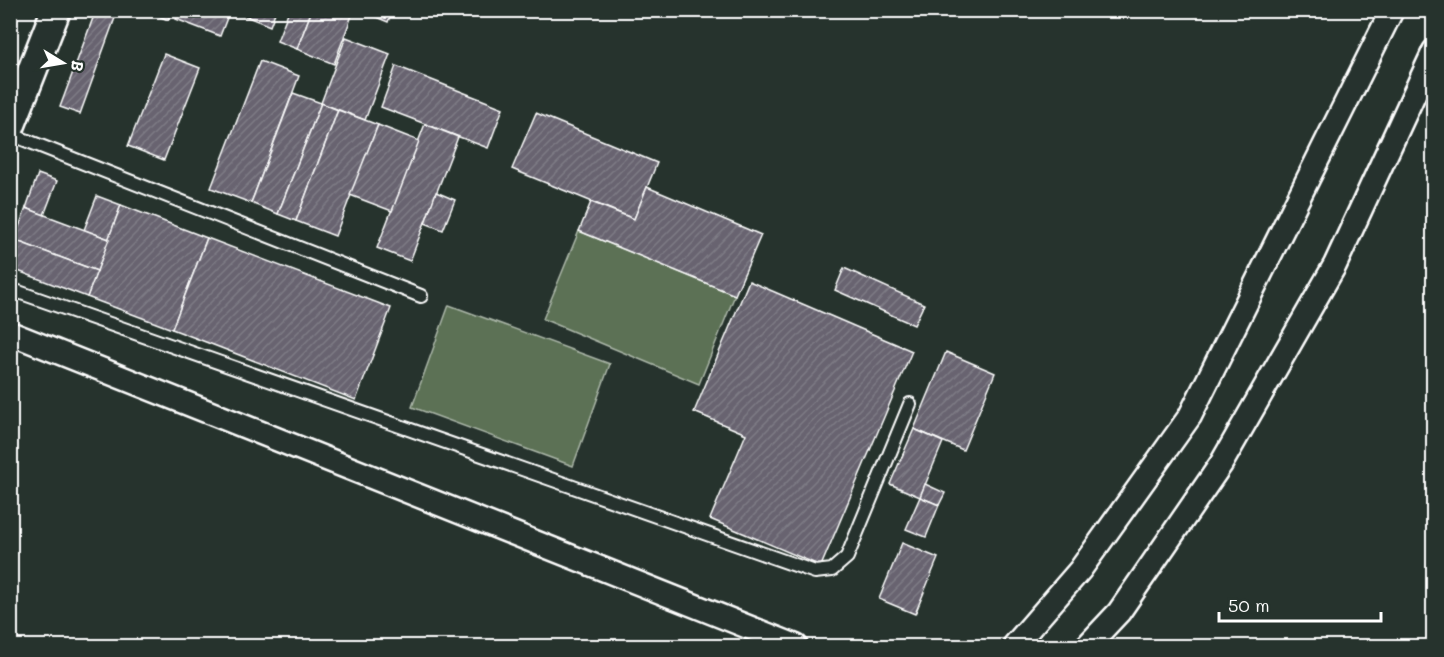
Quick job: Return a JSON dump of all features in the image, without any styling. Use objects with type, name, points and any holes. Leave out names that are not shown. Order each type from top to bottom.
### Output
[{"type":"street","points":[[10,127],[56,10]]},
{"type":"street","points":[[1014,646],[1080,570],[1190,416],[1392,10]]},
{"type":"street","points":[[1087,646],[1119,612],[1221,464],[1335,265],[1434,51]]},
{"type":"street","points":[[10,333],[796,646]]},
{"type":"lane","points":[[10,134],[421,296]]},
{"type":"lane","points":[[10,289],[815,572],[832,570],[847,557],[910,404]]},
{"type":"green space","points":[[579,231],[735,295],[699,384],[543,319]]},
{"type":"green space","points":[[449,305],[610,364],[573,466],[412,407]]},
{"type":"building","points":[[96,10],[116,15],[80,114],[60,107]]},
{"type":"building","points":[[144,10],[172,10],[168,20]]},
{"type":"building","points":[[180,10],[230,10],[220,36],[176,19]]},
{"type":"building","points":[[230,10],[251,10],[248,17]]},
{"type":"building","points":[[251,10],[276,10],[270,26],[248,17]]},
{"type":"building","points":[[289,10],[312,10],[297,49],[277,41]]},
{"type":"building","points":[[312,10],[354,10],[334,64],[297,49]]},
{"type":"building","points":[[359,10],[392,10],[388,22]]},
{"type":"building","points":[[346,37],[390,54],[365,120],[321,103]]},
{"type":"building","points":[[164,54],[200,68],[164,160],[128,146]]},
{"type":"building","points":[[260,61],[299,76],[251,203],[211,188]]},
{"type":"building","points":[[396,66],[503,108],[488,148],[381,107]]},
{"type":"building","points":[[293,93],[321,103],[278,214],[251,203]]},
{"type":"building","points":[[321,103],[338,110],[296,221],[278,214]]},
{"type":"building","points":[[338,110],[378,125],[335,236],[296,221]]},
{"type":"building","points":[[536,113],[657,163],[634,219],[512,169]]},
{"type":"building","points":[[425,124],[458,137],[410,261],[377,248]]},
{"type":"building","points":[[378,125],[419,141],[392,211],[350,195]]},
{"type":"building","points":[[38,174],[57,181],[44,215],[26,208]]},
{"type":"building","points":[[647,187],[761,235],[735,295],[579,231],[591,202],[634,219]]},
{"type":"building","points":[[436,192],[455,200],[443,230],[425,223]]},
{"type":"building","points":[[97,196],[121,205],[109,239],[84,230]]},
{"type":"building","points":[[121,205],[207,238],[172,329],[87,297]]},
{"type":"building","points":[[26,208],[109,239],[97,271],[14,240]]},
{"type":"building","points":[[207,238],[391,308],[356,400],[172,329]]},
{"type":"building","points":[[14,240],[97,271],[87,297],[10,268],[10,248]]},
{"type":"building","points":[[844,268],[924,304],[914,325],[835,290]]},
{"type":"building","points":[[749,281],[912,351],[821,566],[710,519],[746,434],[694,412]]},
{"type":"building","points":[[946,352],[995,373],[963,450],[914,429]]},
{"type":"building","points":[[914,429],[943,442],[920,497],[890,484]]},
{"type":"building","points":[[925,484],[945,493],[939,505],[920,497]]},
{"type":"building","points":[[920,497],[939,505],[926,537],[906,529]]},
{"type":"building","points":[[902,543],[938,558],[915,614],[879,599]]}]
